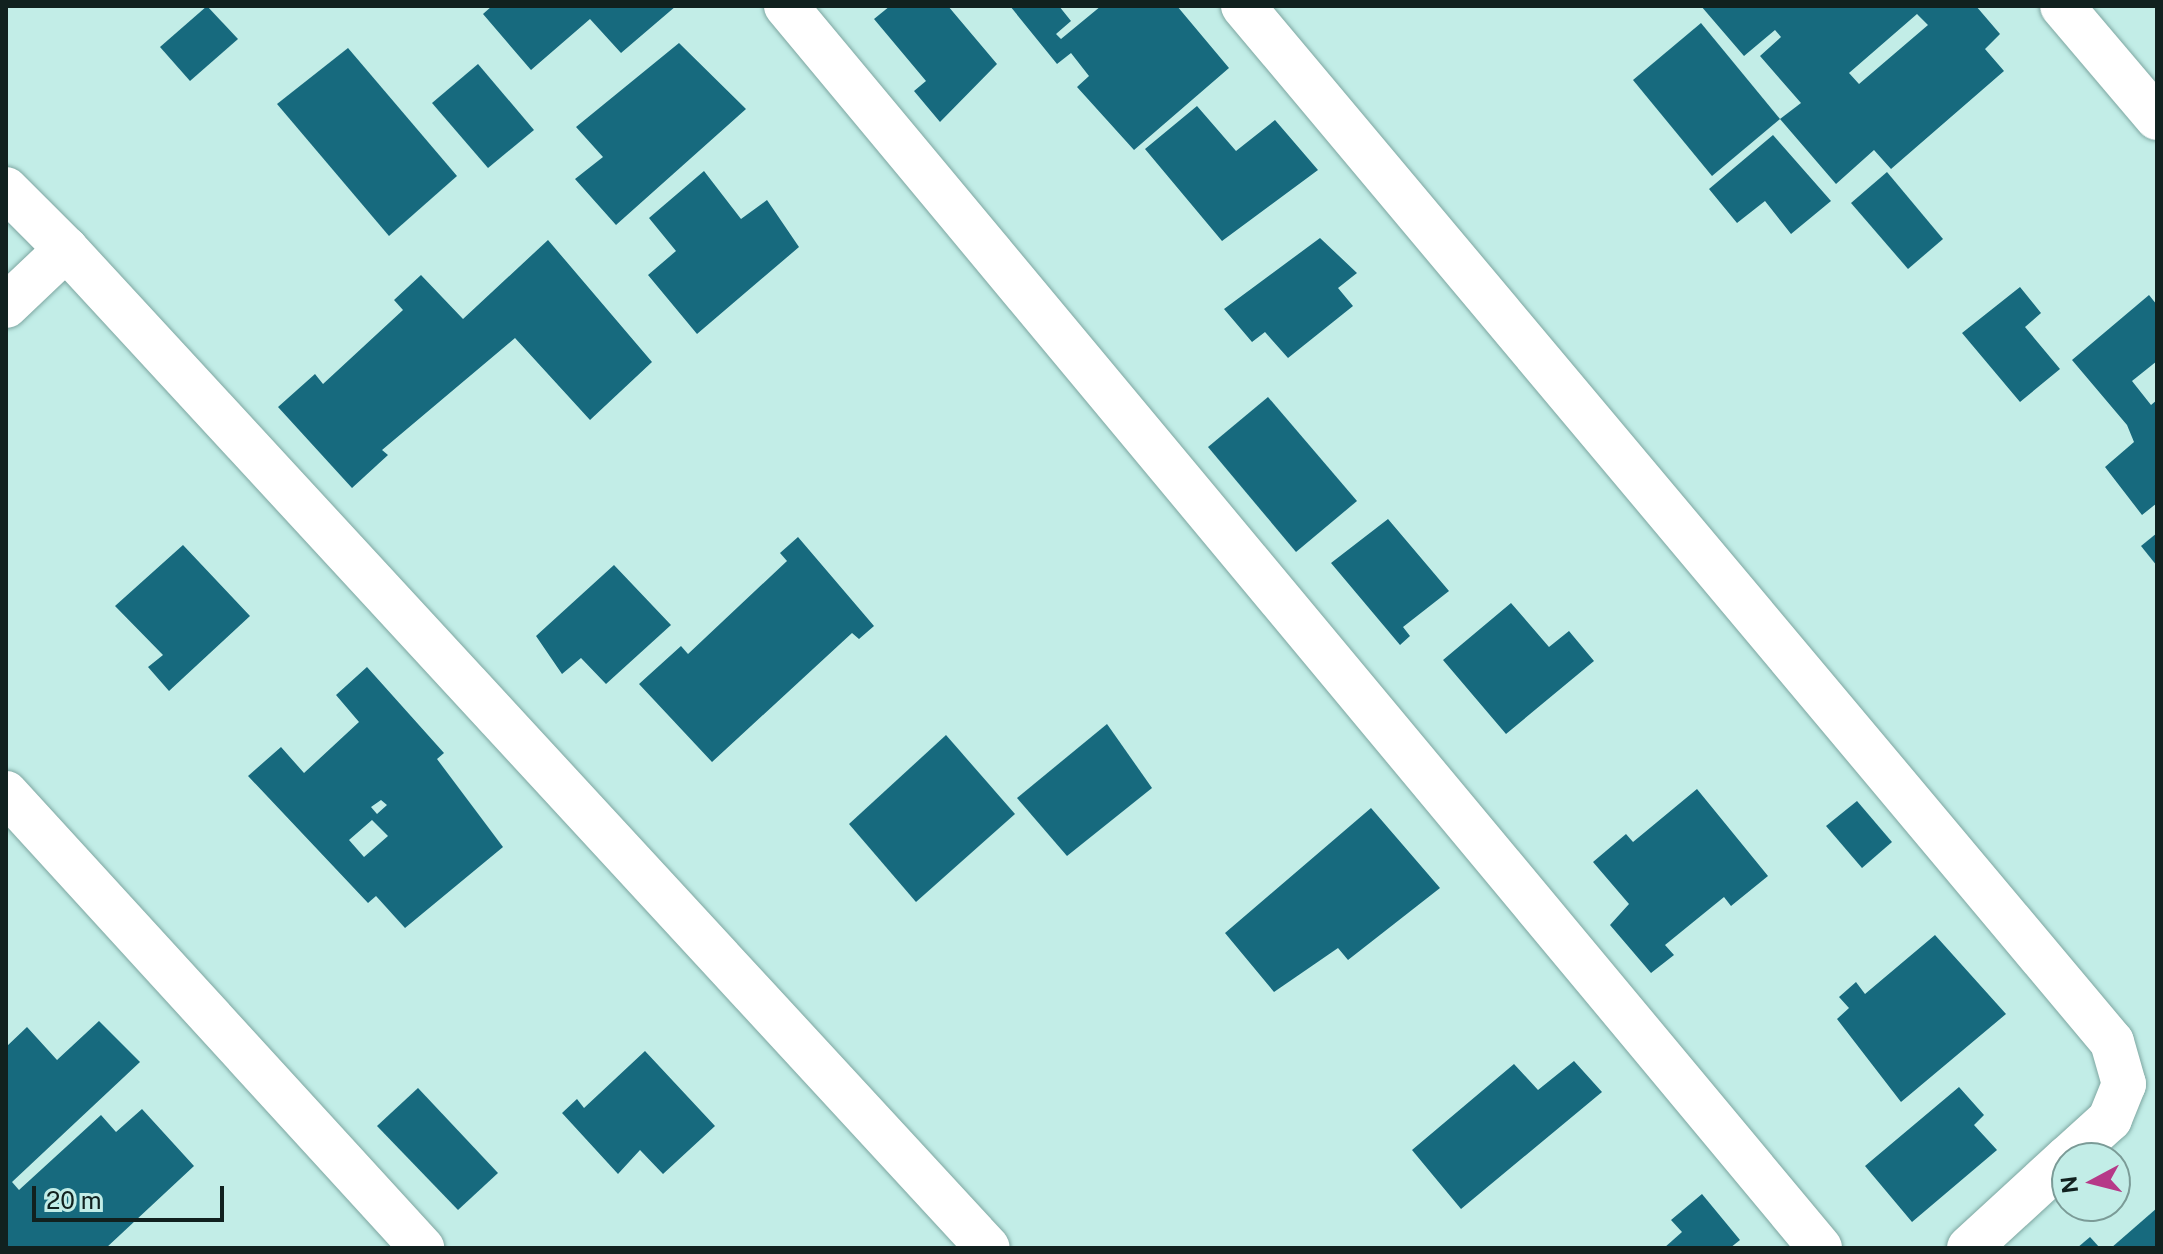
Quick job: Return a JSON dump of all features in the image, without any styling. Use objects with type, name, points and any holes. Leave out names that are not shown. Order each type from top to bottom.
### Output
[{"type":"street","points":[[786,6],[1820,1248]]},
{"type":"street","points":[[1243,6],[2112,1042],[2124,1084],[2110,1119],[2085,1142]]},
{"type":"street","points":[[2062,6],[2157,118]]},
{"type":"street","points":[[6,189],[66,249],[988,1248]]},
{"type":"street","points":[[6,306],[66,249]]},
{"type":"street","points":[[6,793],[422,1248]]},
{"type":"street","points":[[1969,1248],[2051,1173]]},
{"type":"building","points":[[207,6],[238,39],[190,81],[160,47]]},
{"type":"building","points":[[492,6],[676,6],[621,53],[590,19],[531,70],[483,14]]},
{"type":"building","points":[[890,6],[948,6],[997,64],[940,122],[914,91],[926,81],[874,19]]},
{"type":"building","points":[[1010,6],[1059,6],[1071,21],[1056,34],[1061,39],[1101,6],[1177,6],[1229,68],[1134,150],[1077,87],[1089,76],[1071,53],[1057,64]]},
{"type":"building","points":[[1701,6],[1976,6],[2000,34],[1985,49],[2004,71],[1891,169],[1874,150],[1836,184],[1780,119],[1801,103],[1760,56],[1781,37],[1775,30],[1744,56]],"holes":[[[1917,14],[1928,25],[1859,84],[1849,73]]]},
{"type":"building","points":[[1701,23],[1780,119],[1712,176],[1633,80]]},
{"type":"building","points":[[679,43],[746,109],[616,225],[575,179],[603,157],[576,127]]},
{"type":"building","points":[[348,48],[457,176],[389,236],[277,104]]},
{"type":"building","points":[[478,64],[534,130],[488,168],[432,103]]},
{"type":"building","points":[[1197,106],[1236,151],[1275,120],[1318,170],[1222,241],[1145,149]]},
{"type":"building","points":[[1773,135],[1831,201],[1791,234],[1765,201],[1737,223],[1709,189]]},
{"type":"building","points":[[704,171],[741,219],[767,200],[799,247],[697,334],[648,275],[676,251],[649,218]]},
{"type":"building","points":[[1887,172],[1943,239],[1908,269],[1851,203]]},
{"type":"building","points":[[1320,238],[1357,273],[1338,288],[1353,306],[1288,358],[1265,332],[1252,342],[1224,309]]},
{"type":"building","points":[[548,240],[652,362],[590,420],[515,338],[382,450],[388,455],[352,488],[278,407],[315,374],[323,384],[403,310],[394,300],[421,275],[463,319]]},
{"type":"building","points":[[2020,287],[2041,313],[2025,327],[2060,369],[2020,402],[1962,333]]},
{"type":"building","points":[[2149,295],[2157,305],[2157,361],[2132,381],[2151,405],[2157,400],[2157,503],[2142,515],[2105,467],[2134,442],[2127,425],[2072,360]]},
{"type":"building","points":[[1268,397],[1357,501],[1296,552],[1208,447]]},
{"type":"building","points":[[1388,519],[1449,591],[1403,627],[1410,636],[1400,645],[1331,563]]},
{"type":"building","points":[[2157,533],[2157,566],[2141,546]]},
{"type":"building","points":[[798,537],[874,626],[859,639],[852,633],[712,762],[639,684],[681,646],[688,654],[787,561],[780,553]]},
{"type":"building","points":[[183,545],[250,616],[169,691],[148,667],[163,655],[115,606]]},
{"type":"building","points":[[614,565],[671,625],[606,684],[581,658],[562,674],[536,636]]},
{"type":"building","points":[[1511,603],[1549,647],[1569,631],[1594,661],[1506,734],[1443,660]]},
{"type":"building","points":[[367,667],[444,753],[437,759],[503,847],[405,928],[376,896],[368,903],[248,776],[281,747],[304,773],[359,722],[336,695]],"holes":[[[381,800],[387,805],[377,814],[371,807]],[[372,820],[388,836],[364,857],[349,840]]]},
{"type":"building","points":[[1107,724],[1152,788],[1067,856],[1017,798]]},
{"type":"building","points":[[946,735],[1015,814],[916,902],[849,824]]},
{"type":"building","points":[[1697,789],[1768,876],[1731,906],[1724,897],[1665,945],[1674,955],[1651,973],[1610,925],[1629,904],[1593,862],[1626,834],[1633,842]]},
{"type":"building","points":[[1857,801],[1892,842],[1862,868],[1826,826]]},
{"type":"building","points":[[1371,808],[1440,888],[1348,960],[1338,948],[1274,992],[1225,933]]},
{"type":"building","points":[[1935,935],[2006,1014],[1901,1102],[1837,1019],[1849,1008],[1839,997],[1856,982],[1865,994]]},
{"type":"building","points":[[99,1021],[140,1062],[12,1182],[19,1190],[101,1115],[116,1132],[142,1109],[194,1166],[106,1248],[6,1248],[6,1047],[27,1027],[57,1060]]},
{"type":"building","points":[[645,1051],[715,1126],[663,1174],[640,1150],[618,1174],[562,1113],[577,1099],[584,1108]]},
{"type":"building","points":[[1574,1061],[1602,1092],[1461,1209],[1412,1150],[1514,1064],[1538,1090]]},
{"type":"building","points":[[1959,1087],[1984,1115],[1974,1125],[1997,1150],[1912,1222],[1865,1166]]},
{"type":"building","points":[[418,1088],[498,1173],[458,1210],[377,1126]]},
{"type":"building","points":[[1702,1194],[1740,1240],[1730,1248],[1664,1248],[1682,1232],[1671,1220]]},
{"type":"building","points":[[2157,1208],[2157,1248],[2111,1248]]},
{"type":"building","points":[[2090,1237],[2100,1248],[2077,1248]]}]
